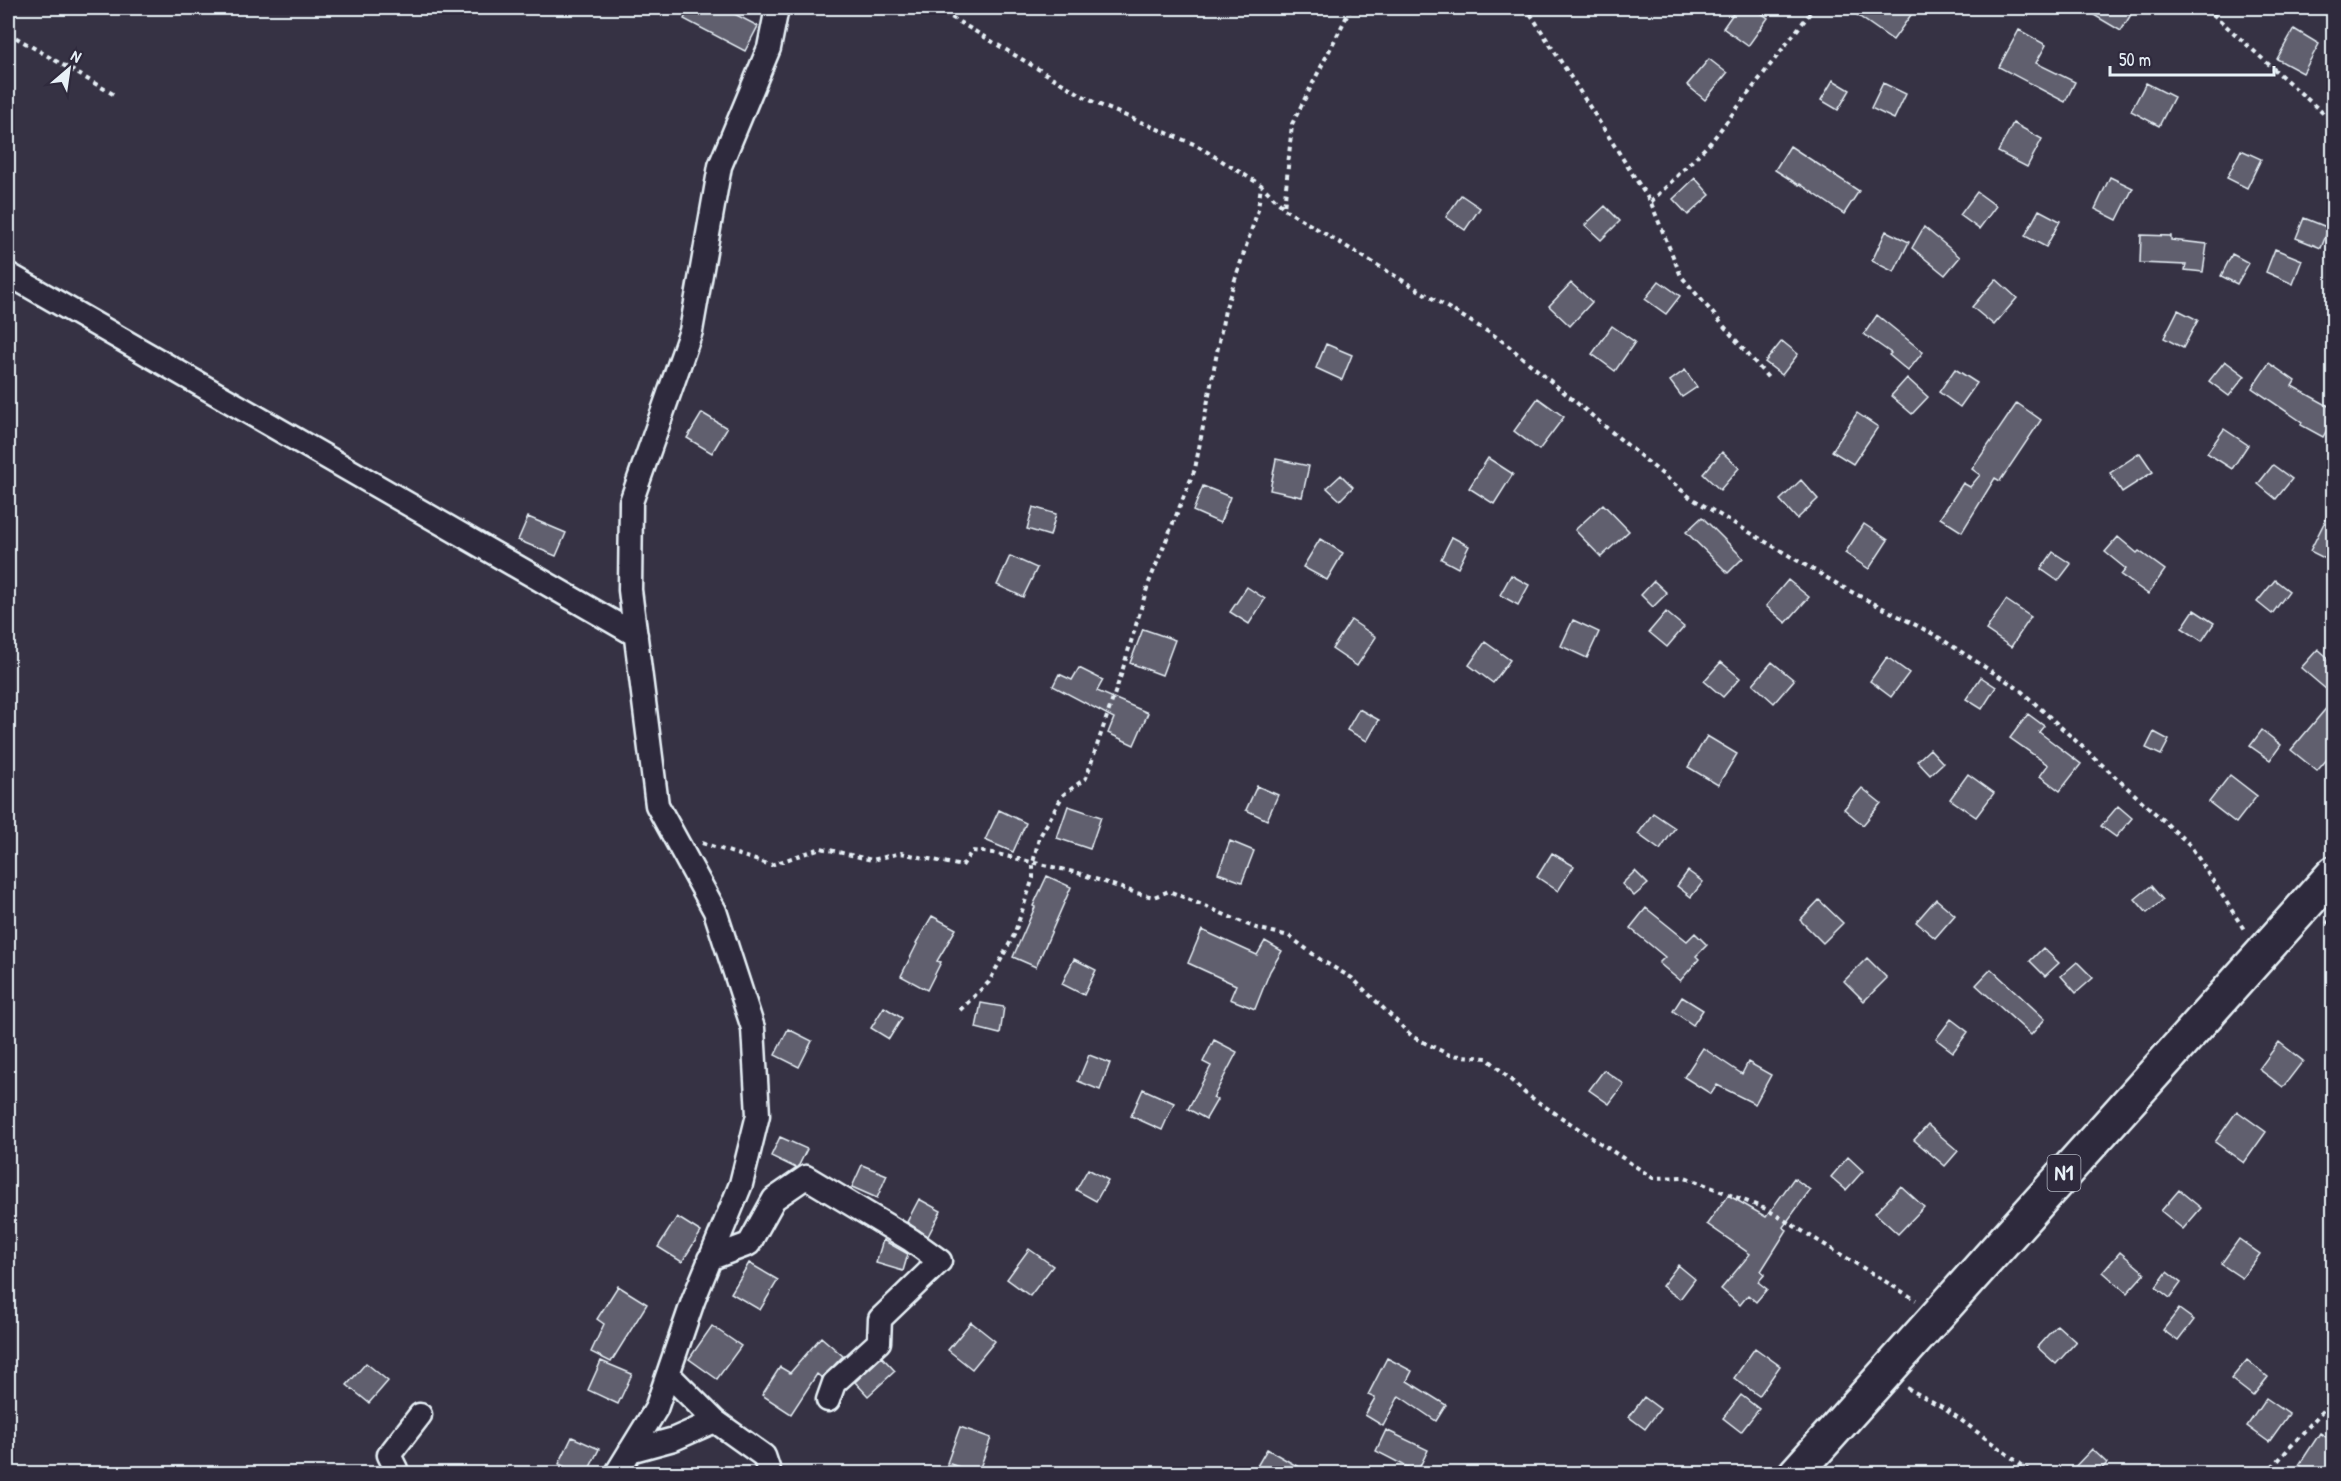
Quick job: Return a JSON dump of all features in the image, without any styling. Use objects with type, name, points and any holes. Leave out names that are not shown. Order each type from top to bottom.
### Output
[{"type":"highway","name":"N1","points":[[1795,1473],[2334,873]]},
{"type":"street","points":[[616,1473],[656,1409],[693,1301],[741,1184],[758,1115],[753,1028],[715,911],[657,805],[630,590],[631,502],[691,331],[720,166],[769,48],[777,8]]},
{"type":"street","points":[[8,274],[636,636]]},
{"type":"street","points":[[709,1259],[749,1244],[774,1199],[806,1177],[911,1240],[940,1261],[880,1319],[879,1342],[834,1383],[828,1400]]},
{"type":"street","points":[[669,1375],[715,1421],[764,1456],[770,1473]]},
{"type":"street","points":[[393,1473],[396,1469],[389,1455],[420,1415]]},
{"type":"street","points":[[630,1451],[674,1439],[715,1421]]},
{"type":"path","points":[[936,8],[1095,103],[1196,145],[1262,185],[1284,209],[1500,339],[1691,498],[1846,590],[1935,634],[2019,689],[2190,845],[2260,955]]},
{"type":"path","points":[[1284,209],[1292,124],[1351,8]]},
{"type":"path","points":[[1524,8],[1528,9],[1651,202],[1681,276],[1770,380]]},
{"type":"path","points":[[1651,202],[1711,142],[1814,8]]},
{"type":"path","points":[[2206,8],[2324,114],[2334,120]]},
{"type":"path","points":[[8,33],[113,94]]},
{"type":"path","points":[[960,1010],[989,982],[1014,935],[1033,878],[1033,863],[1039,838],[1063,795],[1086,778],[1121,675],[1148,585],[1195,469],[1224,310],[1258,210],[1262,185]]},
{"type":"path","points":[[675,837],[697,841],[771,865],[820,848],[872,860],[901,853],[962,866],[972,852],[993,852],[1078,873],[1154,897],[1169,891],[1256,928],[1289,936],[1321,960],[1352,978],[1413,1037],[1450,1055],[1487,1058],[1526,1094],[1653,1178],[1685,1177],[1766,1209],[1938,1314]]},
{"type":"path","points":[[1883,1375],[1946,1409],[2034,1473]]},
{"type":"path","points":[[2266,1473],[2334,1398]]},
{"type":"building","points":[[690,8],[723,8],[758,26],[745,51],[684,19]]},
{"type":"building","points":[[1737,8],[1754,8],[1768,18],[1748,46],[1723,28]]},
{"type":"building","points":[[1847,8],[1916,8],[1893,40]]},
{"type":"building","points":[[2082,8],[2135,8],[2121,31]]},
{"type":"building","points":[[2294,29],[2319,44],[2303,73],[2277,59]]},
{"type":"building","points":[[2019,30],[2046,45],[2036,63],[2075,82],[2065,102],[1999,67]]},
{"type":"building","points":[[1709,59],[1727,73],[1705,100],[1687,85]]},
{"type":"building","points":[[1833,80],[1850,90],[1838,110],[1821,100]]},
{"type":"building","points":[[1883,83],[1906,94],[1894,119],[1871,108]]},
{"type":"building","points":[[2146,83],[2174,97],[2159,126],[2131,111]]},
{"type":"building","points":[[2013,123],[2042,139],[2027,167],[1998,152]]},
{"type":"building","points":[[1790,146],[1859,191],[1844,214],[1775,170]]},
{"type":"building","points":[[2241,150],[2261,159],[2247,188],[2227,178]]},
{"type":"building","points":[[2110,177],[2133,188],[2117,220],[2095,209]]},
{"type":"building","points":[[1695,178],[1710,195],[1688,215],[1673,199]]},
{"type":"building","points":[[1977,192],[1996,206],[1979,229],[1960,215]]},
{"type":"building","points":[[1461,195],[1480,208],[1465,230],[1446,217]]},
{"type":"building","points":[[1605,206],[1620,221],[1601,240],[1585,225]]},
{"type":"building","points":[[2039,210],[2060,221],[2046,247],[2025,236]]},
{"type":"building","points":[[2304,218],[2329,228],[2321,248],[2296,238]]},
{"type":"building","points":[[1924,227],[1960,257],[1945,275],[1912,248]]},
{"type":"building","points":[[1886,231],[1909,242],[1894,272],[1872,261]]},
{"type":"building","points":[[2141,235],[2171,236],[2171,240],[2207,244],[2203,272],[2185,270],[2186,265],[2140,263]]},
{"type":"building","points":[[2275,249],[2302,260],[2293,284],[2266,272]]},
{"type":"building","points":[[2232,254],[2249,263],[2237,284],[2221,276]]},
{"type":"building","points":[[1996,279],[2017,298],[1994,325],[1972,307]]},
{"type":"building","points":[[1659,281],[1680,296],[1666,314],[1645,299]]},
{"type":"building","points":[[1571,283],[1592,302],[1570,326],[1549,306]]},
{"type":"building","points":[[2178,310],[2198,320],[2183,348],[2164,338]]},
{"type":"building","points":[[1877,315],[1923,352],[1908,371],[1889,355],[1891,353],[1864,334]]},
{"type":"building","points":[[1612,326],[1635,342],[1615,371],[1592,354]]},
{"type":"building","points":[[1782,341],[1798,354],[1782,375],[1765,362]]},
{"type":"building","points":[[1326,344],[1352,355],[1342,380],[1316,368]]},
{"type":"building","points":[[2225,361],[2245,376],[2229,396],[2209,381]]},
{"type":"building","points":[[2269,363],[2295,381],[2292,386],[2334,409],[2334,417],[2323,437],[2301,425],[2302,422],[2252,388]]},
{"type":"building","points":[[1955,369],[1977,383],[1960,407],[1939,392]]},
{"type":"building","points":[[1685,370],[1697,387],[1682,397],[1670,381]]},
{"type":"building","points":[[1907,378],[1928,397],[1912,414],[1891,396]]},
{"type":"building","points":[[1538,398],[1564,417],[1539,450],[1514,431]]},
{"type":"building","points":[[2017,403],[2041,420],[2000,481],[1995,478],[1962,532],[1940,518],[1963,483],[1970,487],[1980,475],[1972,469]]},
{"type":"building","points":[[702,413],[727,428],[712,453],[687,438]]},
{"type":"building","points":[[1857,413],[1878,427],[1853,464],[1832,451]]},
{"type":"building","points":[[2224,429],[2248,445],[2232,469],[2207,453]]},
{"type":"building","points":[[1722,452],[1739,468],[1720,490],[1703,474]]},
{"type":"building","points":[[2140,453],[2153,472],[2122,492],[2110,473]]},
{"type":"building","points":[[1488,458],[1513,474],[1494,504],[1469,488]]},
{"type":"building","points":[[1276,459],[1309,466],[1302,497],[1270,490]]},
{"type":"building","points":[[2273,465],[2292,479],[2276,499],[2258,484]]},
{"type":"building","points":[[1341,475],[1353,487],[1340,500],[1327,488]]},
{"type":"building","points":[[1801,480],[1818,499],[1797,519],[1780,500]]},
{"type":"building","points":[[1203,486],[1230,497],[1220,523],[1193,511]]},
{"type":"building","points":[[2334,503],[2334,563],[2310,551]]},
{"type":"building","points":[[1603,504],[1629,531],[1601,557],[1575,530]]},
{"type":"building","points":[[1033,507],[1056,514],[1050,536],[1027,529]]},
{"type":"building","points":[[528,517],[566,533],[556,556],[518,540]]},
{"type":"building","points":[[1702,517],[1743,558],[1728,573],[1686,532]]},
{"type":"building","points":[[1864,524],[1888,540],[1869,569],[1845,553]]},
{"type":"building","points":[[1452,537],[1469,546],[1458,568],[1441,559]]},
{"type":"building","points":[[2118,537],[2137,553],[2139,551],[2165,570],[2148,594],[2121,575],[2126,569],[2105,552]]},
{"type":"building","points":[[1320,539],[1343,553],[1327,580],[1303,567]]},
{"type":"building","points":[[2053,552],[2071,564],[2058,581],[2041,569]]},
{"type":"building","points":[[1010,556],[1037,568],[1023,597],[997,585]]},
{"type":"building","points":[[1511,575],[1529,585],[1518,605],[1500,595]]},
{"type":"building","points":[[1788,580],[1809,597],[1786,623],[1766,606]]},
{"type":"building","points":[[2275,580],[2289,591],[2272,614],[2257,602]]},
{"type":"building","points":[[1654,581],[1667,593],[1653,607],[1641,595]]},
{"type":"building","points":[[1247,587],[1265,599],[1249,624],[1230,612]]},
{"type":"building","points":[[2006,600],[2031,617],[2011,647],[1986,630]]},
{"type":"building","points":[[2194,610],[2214,623],[2202,641],[2182,628]]},
{"type":"building","points":[[1666,612],[1684,627],[1667,647],[1649,632]]},
{"type":"building","points":[[1351,620],[1376,637],[1357,666],[1332,649]]},
{"type":"building","points":[[1573,620],[1599,632],[1587,658],[1561,646]]},
{"type":"building","points":[[1143,629],[1175,640],[1162,675],[1130,663]]},
{"type":"building","points":[[1485,642],[1510,660],[1493,683],[1469,665]]},
{"type":"building","points":[[2318,649],[2334,663],[2334,696],[2301,668]]},
{"type":"building","points":[[1887,657],[1909,673],[1891,697],[1870,681]]},
{"type":"building","points":[[1721,662],[1740,678],[1723,697],[1704,681]]},
{"type":"building","points":[[1772,662],[1794,680],[1774,703],[1753,684]]},
{"type":"building","points":[[1079,668],[1103,680],[1097,691],[1148,713],[1134,745],[1108,733],[1114,718],[1053,686],[1059,674],[1072,680]]},
{"type":"building","points":[[1981,677],[1996,687],[1982,709],[1966,699]]},
{"type":"building","points":[[2334,699],[2334,751],[2317,771],[2291,750]]},
{"type":"building","points":[[1359,709],[1379,720],[1367,741],[1347,730]]},
{"type":"building","points":[[2028,714],[2044,726],[2039,732],[2081,764],[2060,791],[2040,776],[2048,765],[2010,738]]},
{"type":"building","points":[[2262,730],[2281,745],[2270,760],[2250,746]]},
{"type":"building","points":[[2154,732],[2169,740],[2161,755],[2146,748]]},
{"type":"building","points":[[1707,736],[1737,754],[1718,785],[1688,767]]},
{"type":"building","points":[[1930,749],[1943,763],[1930,775],[1917,761]]},
{"type":"building","points":[[1968,774],[1994,793],[1976,817],[1950,799]]},
{"type":"building","points":[[2230,775],[2257,796],[2236,823],[2209,802]]},
{"type":"building","points":[[1257,786],[1278,795],[1267,820],[1246,810]]},
{"type":"building","points":[[1862,788],[1881,803],[1863,825],[1844,809]]},
{"type":"building","points":[[1068,806],[1101,817],[1090,849],[1057,838]]},
{"type":"building","points":[[2118,806],[2132,818],[2116,837],[2101,826]]},
{"type":"building","points":[[999,810],[1026,823],[1013,852],[985,840]]},
{"type":"building","points":[[1653,813],[1675,828],[1660,850],[1638,834]]},
{"type":"building","points":[[1230,841],[1254,851],[1242,882],[1218,873]]},
{"type":"building","points":[[1552,853],[1574,866],[1558,891],[1537,877]]},
{"type":"building","points":[[1635,871],[1648,884],[1634,896],[1622,884]]},
{"type":"building","points":[[1688,871],[1703,882],[1691,897],[1677,886]]},
{"type":"building","points":[[1047,876],[1071,887],[1036,967],[1013,957]]},
{"type":"building","points":[[2151,886],[2163,900],[2147,913],[2135,899]]},
{"type":"building","points":[[1936,899],[1955,915],[1935,938],[1916,922]]},
{"type":"building","points":[[1819,900],[1843,923],[1823,943],[1800,920]]},
{"type":"building","points":[[1646,908],[1687,941],[1695,933],[1707,945],[1696,956],[1699,959],[1680,981],[1659,963],[1665,957],[1630,928]]},
{"type":"building","points":[[932,916],[956,929],[937,961],[941,962],[927,990],[901,976],[916,943]]},
{"type":"building","points":[[1202,930],[1257,955],[1265,941],[1282,951],[1270,971],[1255,1009],[1230,999],[1236,985],[1188,963]]},
{"type":"building","points":[[2043,948],[2059,963],[2045,976],[2030,961]]},
{"type":"building","points":[[1867,958],[1887,978],[1864,1001],[1844,981]]},
{"type":"building","points":[[1074,959],[1096,970],[1084,995],[1062,984]]},
{"type":"building","points":[[2077,962],[2093,978],[2076,993],[2061,976]]},
{"type":"building","points":[[1991,969],[2045,1019],[2031,1035],[1976,985]]},
{"type":"building","points":[[1682,997],[1703,1010],[1693,1025],[1673,1011]]},
{"type":"building","points":[[981,1003],[1004,1007],[1000,1034],[976,1028]]},
{"type":"building","points":[[884,1007],[902,1018],[889,1039],[871,1028]]},
{"type":"building","points":[[1951,1019],[1968,1032],[1953,1052],[1936,1039]]},
{"type":"building","points":[[788,1029],[812,1041],[799,1067],[775,1055]]},
{"type":"building","points":[[1214,1040],[1237,1052],[1213,1098],[1217,1100],[1206,1119],[1188,1109],[1211,1066],[1203,1062]]},
{"type":"building","points":[[2279,1042],[2303,1061],[2283,1087],[2259,1069]]},
{"type":"building","points":[[1703,1048],[1742,1074],[1748,1062],[1771,1075],[1755,1104],[1717,1085],[1711,1094],[1684,1077]]},
{"type":"building","points":[[1089,1055],[1110,1063],[1100,1090],[1078,1081]]},
{"type":"building","points":[[1604,1070],[1624,1084],[1609,1104],[1589,1090]]},
{"type":"building","points":[[1143,1089],[1174,1103],[1162,1130],[1131,1116]]},
{"type":"building","points":[[2237,1111],[2266,1132],[2244,1163],[2215,1142]]},
{"type":"building","points":[[1928,1125],[1958,1151],[1945,1166],[1914,1140]]},
{"type":"building","points":[[780,1137],[807,1149],[796,1168],[771,1156]]},
{"type":"building","points":[[1848,1157],[1863,1171],[1846,1190],[1831,1177]]},
{"type":"building","points":[[862,1165],[887,1175],[877,1198],[852,1187]]},
{"type":"building","points":[[1088,1169],[1108,1180],[1096,1201],[1076,1190]]},
{"type":"building","points":[[1794,1178],[1810,1190],[1783,1227],[1787,1230],[1761,1271],[1765,1274],[1758,1282],[1767,1289],[1756,1302],[1748,1295],[1740,1305],[1721,1289],[1750,1254],[1707,1224],[1728,1195],[1766,1217]]},
{"type":"building","points":[[1901,1186],[1924,1207],[1898,1234],[1875,1213]]},
{"type":"building","points":[[2179,1190],[2201,1208],[2183,1229],[2161,1211]]},
{"type":"building","points":[[919,1199],[941,1211],[928,1236],[907,1222]]},
{"type":"building","points":[[677,1217],[701,1232],[682,1262],[658,1247]]},
{"type":"building","points":[[2239,1239],[2260,1254],[2242,1278],[2221,1264]]},
{"type":"building","points":[[883,1240],[908,1254],[903,1271],[876,1263]]},
{"type":"building","points":[[1029,1249],[1053,1266],[1030,1296],[1007,1279]]},
{"type":"building","points":[[2120,1252],[2145,1273],[2127,1293],[2103,1272]]},
{"type":"building","points":[[749,1263],[778,1280],[760,1310],[731,1293]]},
{"type":"building","points":[[1678,1265],[1695,1279],[1680,1299],[1662,1286]]},
{"type":"building","points":[[2167,1272],[2181,1283],[2170,1298],[2156,1287]]},
{"type":"building","points":[[618,1286],[647,1304],[611,1362],[591,1352],[604,1324],[597,1319]]},
{"type":"building","points":[[2179,1309],[2194,1320],[2178,1341],[2163,1330]]},
{"type":"building","points":[[971,1322],[995,1341],[972,1369],[948,1350]]},
{"type":"building","points":[[2057,1325],[2076,1342],[2056,1364],[2037,1347]]},
{"type":"building","points":[[712,1326],[741,1346],[717,1379],[689,1359]]},
{"type":"building","points":[[821,1337],[843,1356],[822,1378],[817,1374],[791,1414],[762,1395],[780,1367],[790,1373]]},
{"type":"building","points":[[1755,1348],[1780,1366],[1759,1396],[1734,1378]]},
{"type":"building","points":[[882,1357],[895,1371],[868,1396],[855,1382]]},
{"type":"building","points":[[1387,1358],[1412,1371],[1407,1381],[1446,1405],[1436,1421],[1399,1396],[1383,1426],[1365,1415],[1375,1398],[1368,1395]]},
{"type":"building","points":[[2247,1360],[2268,1377],[2253,1396],[2231,1379]]},
{"type":"building","points":[[601,1361],[632,1374],[618,1404],[588,1390]]},
{"type":"building","points":[[366,1363],[388,1381],[369,1403],[347,1385]]},
{"type":"building","points":[[1741,1395],[1759,1409],[1741,1432],[1723,1418]]},
{"type":"building","points":[[1644,1397],[1660,1409],[1645,1429],[1629,1417]]},
{"type":"building","points":[[2266,1398],[2289,1414],[2269,1442],[2247,1426]]},
{"type":"building","points":[[960,1427],[991,1438],[978,1473],[947,1463]]},
{"type":"building","points":[[1386,1430],[1428,1450],[1417,1472],[1376,1451]]},
{"type":"building","points":[[2320,1433],[2334,1442],[2334,1473],[2312,1473],[2299,1465]]},
{"type":"building","points":[[572,1437],[599,1449],[587,1473],[579,1473],[559,1464]]},
{"type":"building","points":[[1267,1449],[1309,1473],[1253,1473]]},
{"type":"building","points":[[2092,1449],[2107,1463],[2098,1473],[2069,1473]]}]
